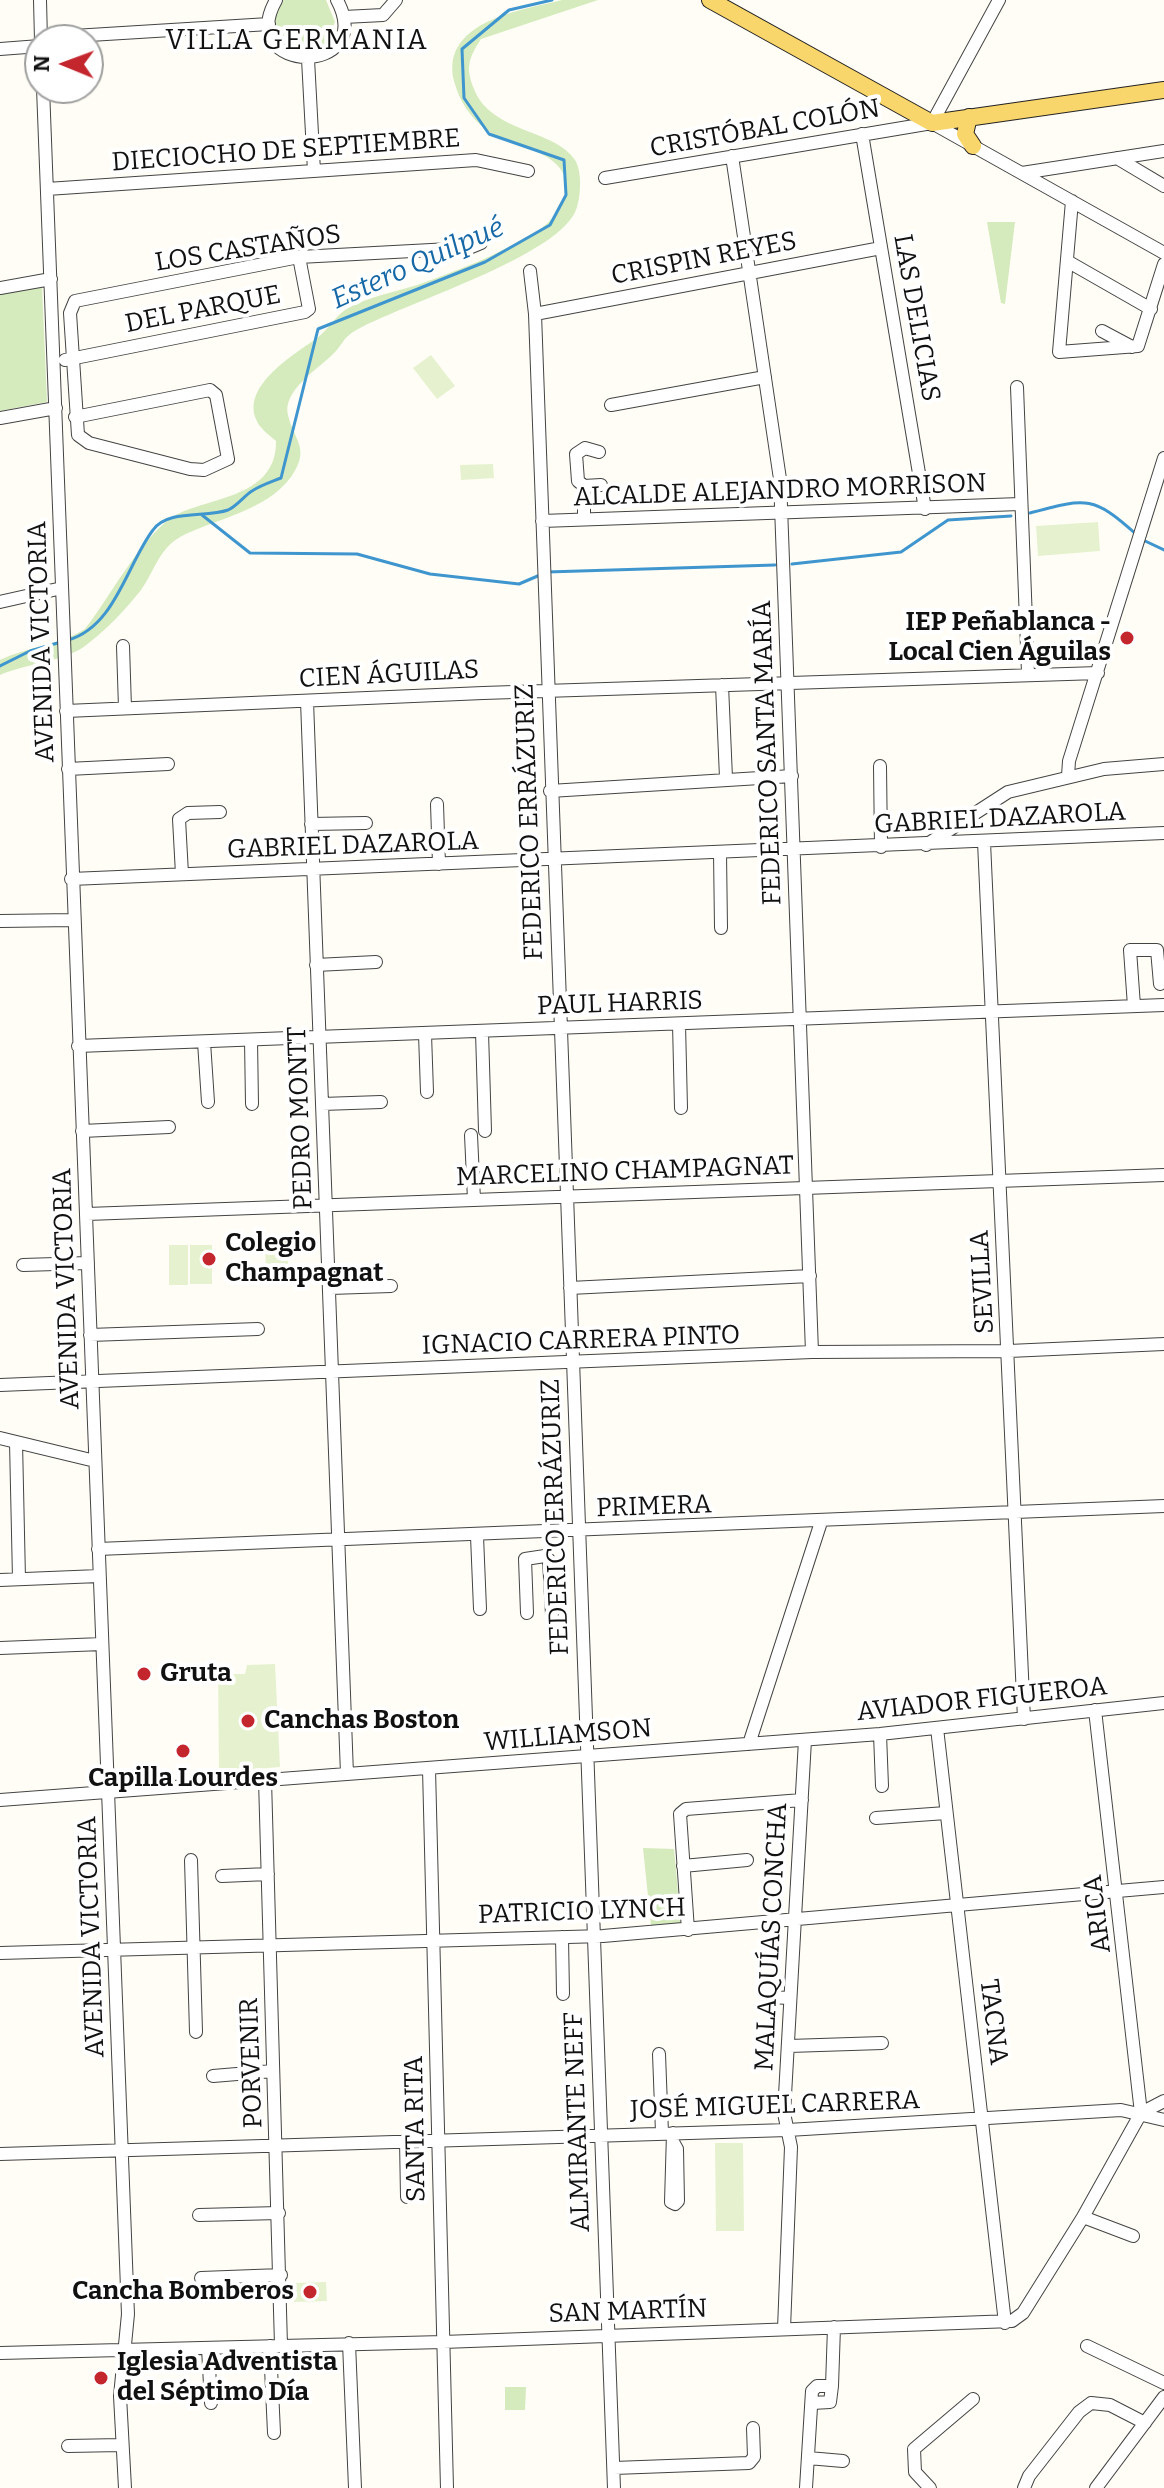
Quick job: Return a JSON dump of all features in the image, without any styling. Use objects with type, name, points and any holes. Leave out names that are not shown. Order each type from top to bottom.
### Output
[{"type":"main road","points":[[710,0],[932,123],[1164,90]]},
{"type":"main road","points":[[969,117],[965,134],[973,146]]},
{"type":"street","points":[[40,0],[41,24]]},
{"type":"street","points":[[276,0],[269,24],[271,35],[286,53],[308,59],[325,55],[338,43],[344,17],[337,0]]},
{"type":"street","points":[[344,17],[383,15],[396,0]]},
{"type":"street","points":[[999,0],[932,123],[1164,253]]},
{"type":"street","points":[[104,37],[269,24]]},
{"type":"street","points":[[0,49],[24,45]]},
{"type":"street","points":[[308,59],[314,171]]},
{"type":"street","name":"AVENIDA VICTORIA","points":[[44,104],[128,2314],[121,2374],[121,2445],[125,2488]]},
{"type":"street","name":"CRISTÓBAL COLÓN","points":[[605,178],[932,123]]},
{"type":"street","name":"LAS DELICIAS","points":[[862,134],[925,509]]},
{"type":"street","points":[[1022,173],[1164,151]]},
{"type":"street","name":"FEDERICO SANTA MARÍA","points":[[732,156],[777,444],[782,514],[812,1352]]},
{"type":"street","points":[[1117,158],[1164,186]]},
{"type":"street","name":"DIECIOCHO DE SEPTIEMBRE","points":[[47,189],[476,160],[528,171]]},
{"type":"street","points":[[1072,201],[1059,352],[1132,347],[1141,342],[1164,264]]},
{"type":"street","name":"LOS CASTAÑOS","points":[[71,359],[72,304],[80,299],[299,257],[469,248],[481,243]]},
{"type":"street","name":"CRISPIN REYES","points":[[535,314],[881,248]]},
{"type":"street","name":"DEL PARQUE","points":[[54,362],[305,312],[309,309],[299,257]]},
{"type":"street","points":[[1067,261],[1151,309]]},
{"type":"street","name":"FEDERICO ERRÁZURIZ","points":[[530,271],[535,314],[546,692],[587,1755]]},
{"type":"street","points":[[0,288],[51,279]]},
{"type":"street","points":[[1102,331],[1132,347]]},
{"type":"street","points":[[71,359],[75,417],[78,435],[89,443],[204,470],[225,462],[228,456],[213,391],[75,417]]},
{"type":"street","points":[[611,405],[765,377]]},
{"type":"street","points":[[1017,387],[1028,673]]},
{"type":"street","points":[[0,418],[56,408]]},
{"type":"street","points":[[599,452],[578,445],[576,454],[578,481],[584,486],[601,485]]},
{"type":"street","points":[[1068,776],[1069,761],[1164,458]]},
{"type":"street","points":[[584,486],[584,519]]},
{"type":"street","name":"ALCALDE ALEJANDRO MORRISON","points":[[542,521],[1020,504]]},
{"type":"street","points":[[0,602],[62,588]]},
{"type":"street","points":[[123,646],[125,708]]},
{"type":"street","name":"CIEN ÁGUILAS","points":[[66,711],[1028,673],[1098,673]]},
{"type":"street","points":[[722,685],[726,778]]},
{"type":"street","name":"PEDRO MONTT","points":[[307,701],[347,1774]]},
{"type":"street","points":[[68,769],[168,764]]},
{"type":"street","points":[[926,845],[1008,792],[1115,767],[1164,764]]},
{"type":"street","points":[[880,766],[881,847]]},
{"type":"street","points":[[550,791],[792,776]]},
{"type":"street","points":[[437,804],[439,864]]},
{"type":"street","points":[[182,874],[179,819],[188,813],[220,812]]},
{"type":"street","points":[[311,824],[366,823]]},
{"type":"street","name":"GABRIEL DAZAROLA","points":[[71,879],[1164,833]]},
{"type":"street","name":"SEVILLA","points":[[984,842],[1024,1719]]},
{"type":"street","points":[[720,853],[721,928]]},
{"type":"street","points":[[0,921],[73,920]]},
{"type":"street","points":[[1134,1006],[1130,950],[1157,950],[1160,984]]},
{"type":"street","points":[[316,965],[376,962]]},
{"type":"street","name":"PAUL HARRIS","points":[[78,1046],[1164,1005]]},
{"type":"street","points":[[679,1024],[681,1108]]},
{"type":"street","points":[[482,1032],[485,1131]]},
{"type":"street","points":[[425,1034],[427,1092]]},
{"type":"street","points":[[251,1040],[252,1104]]},
{"type":"street","points":[[204,1042],[208,1102]]},
{"type":"street","points":[[322,1104],[381,1102]]},
{"type":"street","points":[[82,1131],[169,1127]]},
{"type":"street","points":[[471,1135],[479,1170],[474,1200]]},
{"type":"street","name":"MARCELINO CHAMPAGNAT","points":[[87,1214],[1164,1175]]},
{"type":"street","points":[[23,1265],[88,1263]]},
{"type":"street","points":[[696,1268],[697,1282]]},
{"type":"street","points":[[570,1288],[810,1276]]},
{"type":"street","points":[[330,1288],[391,1286]]},
{"type":"street","points":[[90,1335],[258,1329]]},
{"type":"street","name":"IGNACIO CARRERA PINTO","points":[[0,1385],[812,1352],[1009,1351],[1164,1344]]},
{"type":"street","points":[[0,1438],[95,1461]]},
{"type":"street","points":[[16,1442],[19,1579]]},
{"type":"street","name":"PRIMERA","points":[[98,1549],[530,1534],[1164,1506]]},
{"type":"street","points":[[749,1744],[821,1522]]},
{"type":"street","points":[[530,1534],[531,1557]]},
{"type":"street","points":[[477,1536],[480,1609]]},
{"type":"street","points":[[527,1613],[525,1562],[531,1557],[545,1556],[549,1560],[552,1614]]},
{"type":"street","points":[[0,1580],[99,1576]]},
{"type":"street","points":[[0,1648],[102,1644]]},
{"type":"street","name":"AVIADOR FIGUEROA","points":[[805,1740],[1164,1703]]},
{"type":"street","name":"ARICA","points":[[1095,1710],[1141,2113]]},
{"type":"street","name":"TACNA","points":[[937,1728],[1005,2323]]},
{"type":"street","points":[[880,1734],[882,1786]]},
{"type":"street","name":"WILLIAMSON","points":[[0,1800],[805,1740]]},
{"type":"street","name":"MALAQUÍAS CONCHA","points":[[784,2329],[791,2147],[784,2113],[805,1740]]},
{"type":"street","name":"ALMIRANTE NEFF","points":[[587,1755],[614,2488]]},
{"type":"street","name":"SANTA RITA","points":[[429,1769],[447,2488]]},
{"type":"street","name":"PORVENIR","points":[[265,1780],[281,2275],[275,2345],[274,2433]]},
{"type":"street","points":[[688,1930],[680,1814],[686,1809],[802,1800]]},
{"type":"street","points":[[876,1818],[946,1813]]},
{"type":"street","points":[[191,1860],[196,2032]]},
{"type":"street","points":[[683,1866],[747,1860]]},
{"type":"street","points":[[222,1876],[268,1874]]},
{"type":"street","name":"PATRICIO LYNCH","points":[[0,1953],[433,1938],[595,1936],[1164,1887]]},
{"type":"street","points":[[562,1937],[563,1994]]},
{"type":"street","points":[[764,1978],[768,1997],[790,1998]]},
{"type":"street","points":[[789,2046],[882,2043]]},
{"type":"street","points":[[659,2054],[669,2136]]},
{"type":"street","points":[[213,2076],[248,2076],[273,2071]]},
{"type":"street","name":"JOSÉ MIGUEL CARRERA","points":[[0,2154],[438,2138],[669,2136],[1121,2110],[1141,2113],[1164,2101]]},
{"type":"street","points":[[1005,2323],[1023,2313],[1083,2217],[1141,2113],[1164,2120]]},
{"type":"street","points":[[406,2140],[407,2197]]},
{"type":"street","points":[[199,2215],[279,2213]]},
{"type":"street","points":[[1083,2217],[1133,2236]]},
{"type":"street","points":[[201,2278],[281,2275]]},
{"type":"street","name":"SAN MARTÍN","points":[[0,2353],[1005,2323]]},
{"type":"street","points":[[806,2488],[812,2403],[830,2402],[834,2327]]},
{"type":"street","points":[[349,2343],[355,2488]]},
{"type":"street","points":[[1087,2346],[1164,2383]]},
{"type":"street","points":[[208,2348],[211,2403]]},
{"type":"street","points":[[1096,2488],[1164,2397]]},
{"type":"street","points":[[930,2488],[915,2472],[914,2449],[973,2399]]},
{"type":"street","points":[[1024,2488],[1029,2476],[1079,2412],[1091,2403],[1110,2405],[1145,2423]]},
{"type":"street","points":[[614,2468],[749,2463],[754,2451],[753,2428]]},
{"type":"street","points":[[68,2446],[121,2445]]},
{"type":"street","points":[[808,2458],[843,2461]]},
{"type":"green space","points":[[283,0],[326,0],[335,22],[324,45],[308,52],[284,44],[274,21]]},
{"type":"green space","points":[[562,0],[598,0],[481,39],[471,57],[469,69],[474,89],[482,103],[494,114],[553,142],[575,160],[580,176],[579,196],[577,207],[565,225],[543,243],[512,261],[350,334],[290,397],[288,415],[299,445],[300,459],[291,477],[280,489],[254,506],[194,530],[173,542],[129,604],[81,649],[0,675],[0,660],[65,639],[85,629],[136,555],[171,518],[235,494],[264,475],[273,461],[276,441],[256,419],[254,406],[257,394],[273,372],[321,335],[344,311],[491,256],[533,234],[557,213],[566,194],[564,174],[550,159],[495,135],[475,120],[456,88],[453,61],[459,44],[488,22],[526,8]]},
{"type":"green space","points":[[987,222],[1015,222],[1005,304],[1001,303]]},
{"type":"green space","points":[[42,287],[47,402],[0,411],[0,293]]},
{"type":"green space","points":[[431,355],[455,386],[437,399],[413,368]]},
{"type":"green space","points":[[493,464],[494,478],[461,480],[460,465]]},
{"type":"green space","points":[[1098,522],[1100,551],[1038,556],[1036,526]]},
{"type":"green space","points":[[288,1237],[288,1277],[266,1277],[265,1238]]},
{"type":"green space","points":[[169,1245],[188,1245],[188,1285],[169,1285]]},
{"type":"green space","points":[[190,1245],[212,1245],[212,1284],[190,1284]]},
{"type":"green space","name":"Canchas Boston","points":[[275,1664],[280,1767],[219,1772],[218,1674],[245,1674],[247,1665]]},
{"type":"green space","points":[[643,1848],[674,1849],[681,1924],[651,1925]]},
{"type":"green space","points":[[715,2143],[743,2143],[744,2231],[716,2231]]},
{"type":"green space","name":"Cancha Bomberos","points":[[326,2282],[327,2301],[294,2302],[293,2283]]},
{"type":"green space","points":[[505,2387],[526,2387],[525,2410],[505,2410]]},
{"type":"waterway","name":"Estero Quilpué","points":[[68,640],[84,633],[109,608],[144,544],[160,523],[178,517],[228,510],[255,489],[281,478],[318,329],[485,262],[550,225],[566,195],[564,160],[489,134],[464,98],[462,49],[509,10],[552,0]]},
{"type":"waterway","points":[[1030,513],[1064,504],[1088,503],[1110,513],[1137,535]]},
{"type":"waterway","points":[[202,515],[250,553],[357,554],[430,574],[519,584],[540,575]]},
{"type":"waterway","points":[[792,564],[901,552],[948,520],[1011,516]]},
{"type":"waterway","points":[[1143,540],[1164,550]]},
{"type":"waterway","points":[[547,572],[775,565]]},
{"type":"waterway","name":"Estero Quilpué","points":[[0,666],[30,651],[61,642]]},
{"type":"place","name":"IEP Peñablanca - Local Cien Águilas","points":[[1127,638]]},
{"type":"place","name":"Colegio Champagnat","points":[[209,1259]]},
{"type":"place","name":"Gruta","points":[[144,1674]]},
{"type":"place","name":"Canchas Boston","points":[[248,1721]]},
{"type":"place","name":"Capilla Lourdes","points":[[183,1751]]},
{"type":"place","name":"Cancha Bomberos","points":[[310,2292]]},
{"type":"place","name":"Iglesia Adventista del Séptimo Día","points":[[101,2378]]},
{"type":"district","name":"VILLA GERMANIA","points":[[297,41]]}]
